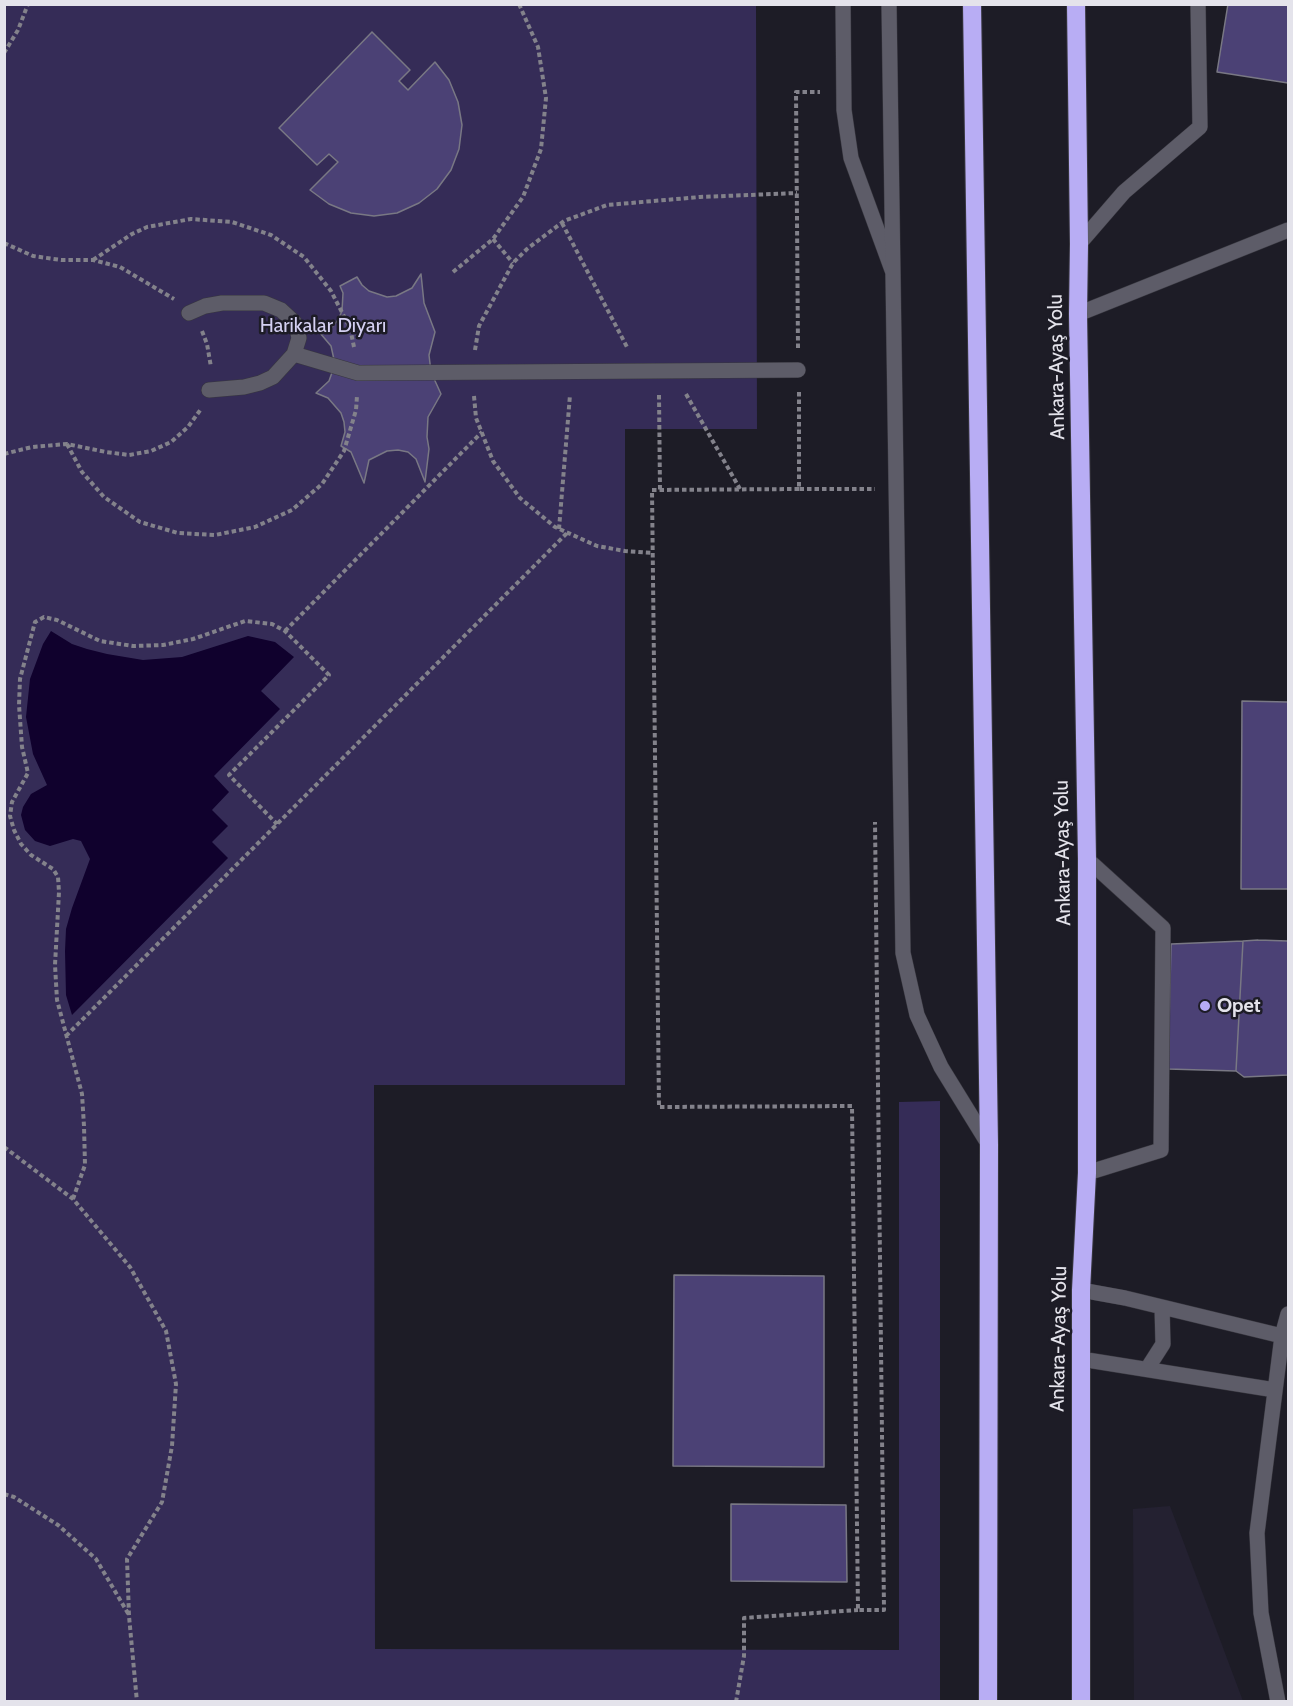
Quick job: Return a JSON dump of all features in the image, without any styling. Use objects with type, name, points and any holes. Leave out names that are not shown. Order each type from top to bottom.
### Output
[{"type":"highway","points":[[972,4],[989,1146],[988,1701]]},
{"type":"highway","name":"Ankara-Ayaş Yolu","points":[[1076,4],[1078,314],[1087,859],[1088,1173],[1080,1290],[1081,1701]]},
{"type":"street","points":[[843,4],[844,110],[851,158],[893,272]]},
{"type":"street","points":[[889,4],[903,953],[917,1015],[941,1067],[989,1146]]},
{"type":"street","points":[[1079,244],[1124,192],[1200,127],[1198,4]]},
{"type":"street","points":[[1078,314],[1288,230]]},
{"type":"street","points":[[189,313],[222,303],[254,303],[271,306],[281,310],[294,322],[299,338],[294,354],[273,377],[261,383],[237,388],[209,390]]},
{"type":"street","points":[[294,354],[358,373],[798,370]]},
{"type":"street","points":[[1087,859],[1163,927],[1161,1150],[1088,1173]]},
{"type":"street","points":[[1080,1290],[1282,1336]]},
{"type":"street","points":[[1148,1369],[1163,1344],[1162,1307]]},
{"type":"street","points":[[1278,1701],[1261,1613],[1257,1533],[1282,1336],[1288,1314]]},
{"type":"street","points":[[1081,1359],[1275,1390]]},
{"type":"path","points":[[4,53],[18,30],[28,4]]},
{"type":"path","points":[[453,272],[493,239],[523,197],[541,149],[546,98],[538,47],[519,4]]},
{"type":"path","points":[[799,489],[796,92],[844,92]]},
{"type":"path","points":[[653,553],[597,546],[559,529],[520,498],[493,461],[476,418],[471,372],[479,326],[513,263],[526,249],[562,223],[607,206],[688,198],[797,193]]},
{"type":"path","points":[[562,223],[640,371]]},
{"type":"path","points":[[493,239],[513,263]]},
{"type":"path","points":[[4,243],[33,256],[61,260],[93,260],[120,267],[166,293],[184,306],[198,323],[207,344],[211,366],[209,390],[201,409],[188,427],[171,442],[151,451],[129,454],[106,453],[67,444],[32,447],[4,454]]},
{"type":"path","points":[[666,371],[740,489]]},
{"type":"path","points":[[660,490],[666,371]]},
{"type":"path","points":[[559,529],[571,372]]},
{"type":"path","points":[[285,631],[482,432]]},
{"type":"path","points":[[871,478],[871,489]]},
{"type":"path","points":[[858,1610],[852,1106],[659,1107],[652,490],[897,489]]},
{"type":"path","points":[[65,1036],[567,533]]},
{"type":"path","points":[[74,1199],[85,1165],[84,1126],[82,1094],[57,1000],[58,877],[53,869],[31,855],[21,844],[10,816],[12,802],[28,773],[21,747],[20,679],[35,622],[44,617],[57,620],[100,641],[133,646],[163,645],[193,639],[245,621],[272,624],[285,631],[328,675],[229,775],[277,824]]},
{"type":"path","points":[[736,1701],[744,1656],[744,1618],[884,1610],[875,821]]},
{"type":"path","points":[[4,1148],[74,1199],[130,1267],[166,1331],[176,1384],[172,1446],[162,1502],[127,1559],[129,1616],[137,1701]]},
{"type":"path","points":[[4,1494],[14,1497],[58,1525],[96,1559],[129,1616]]},
{"type":"shaded area","points":[[51,631],[72,644],[87,649],[143,660],[182,657],[248,636],[275,642],[294,657],[261,691],[280,709],[214,776],[229,792],[212,810],[228,826],[212,842],[228,858],[72,1015],[66,995],[66,929],[90,859],[81,841],[73,839],[50,846],[35,841],[25,830],[21,815],[31,794],[47,785],[33,754],[26,717],[30,679],[43,644]]},
{"type":"shaded area","points":[[1170,1506],[1243,1701],[1134,1701],[1133,1509]]},
{"type":"green space","name":"Harikalar Diyarı","points":[[5,5],[756,5],[757,429],[625,429],[625,1085],[374,1085],[375,1649],[899,1650],[899,1102],[940,1101],[940,1701],[5,1702]]},
{"type":"building","points":[[1228,4],[1288,4],[1288,83],[1217,72]]},
{"type":"building","points":[[372,32],[410,70],[399,81],[408,90],[435,62],[449,80],[458,102],[462,125],[459,149],[451,170],[437,189],[419,203],[397,213],[374,216],[351,213],[329,204],[310,190],[338,162],[329,154],[317,165],[279,128]]},
{"type":"building","points":[[421,274],[424,303],[435,332],[429,355],[431,372],[441,394],[428,417],[429,449],[425,482],[416,459],[408,452],[398,450],[387,451],[369,460],[364,483],[351,452],[341,446],[345,432],[341,413],[328,398],[316,393],[329,381],[335,364],[331,346],[320,333],[332,327],[342,311],[343,293],[340,286],[357,277],[369,291],[387,297],[396,296],[412,288]]},
{"type":"building","points":[[1242,701],[1288,702],[1288,889],[1241,889]]},
{"type":"building","points":[[1243,941],[1288,941],[1288,1075],[1244,1077],[1236,1071]]},
{"type":"building","points":[[1243,941],[1236,1071],[1168,1069],[1171,944]]},
{"type":"building","points":[[674,1275],[824,1276],[824,1467],[673,1466]]},
{"type":"building","points":[[731,1504],[846,1505],[847,1582],[731,1581]]},
{"type":"place","name":"Opet","points":[[1205,1006]]}]
